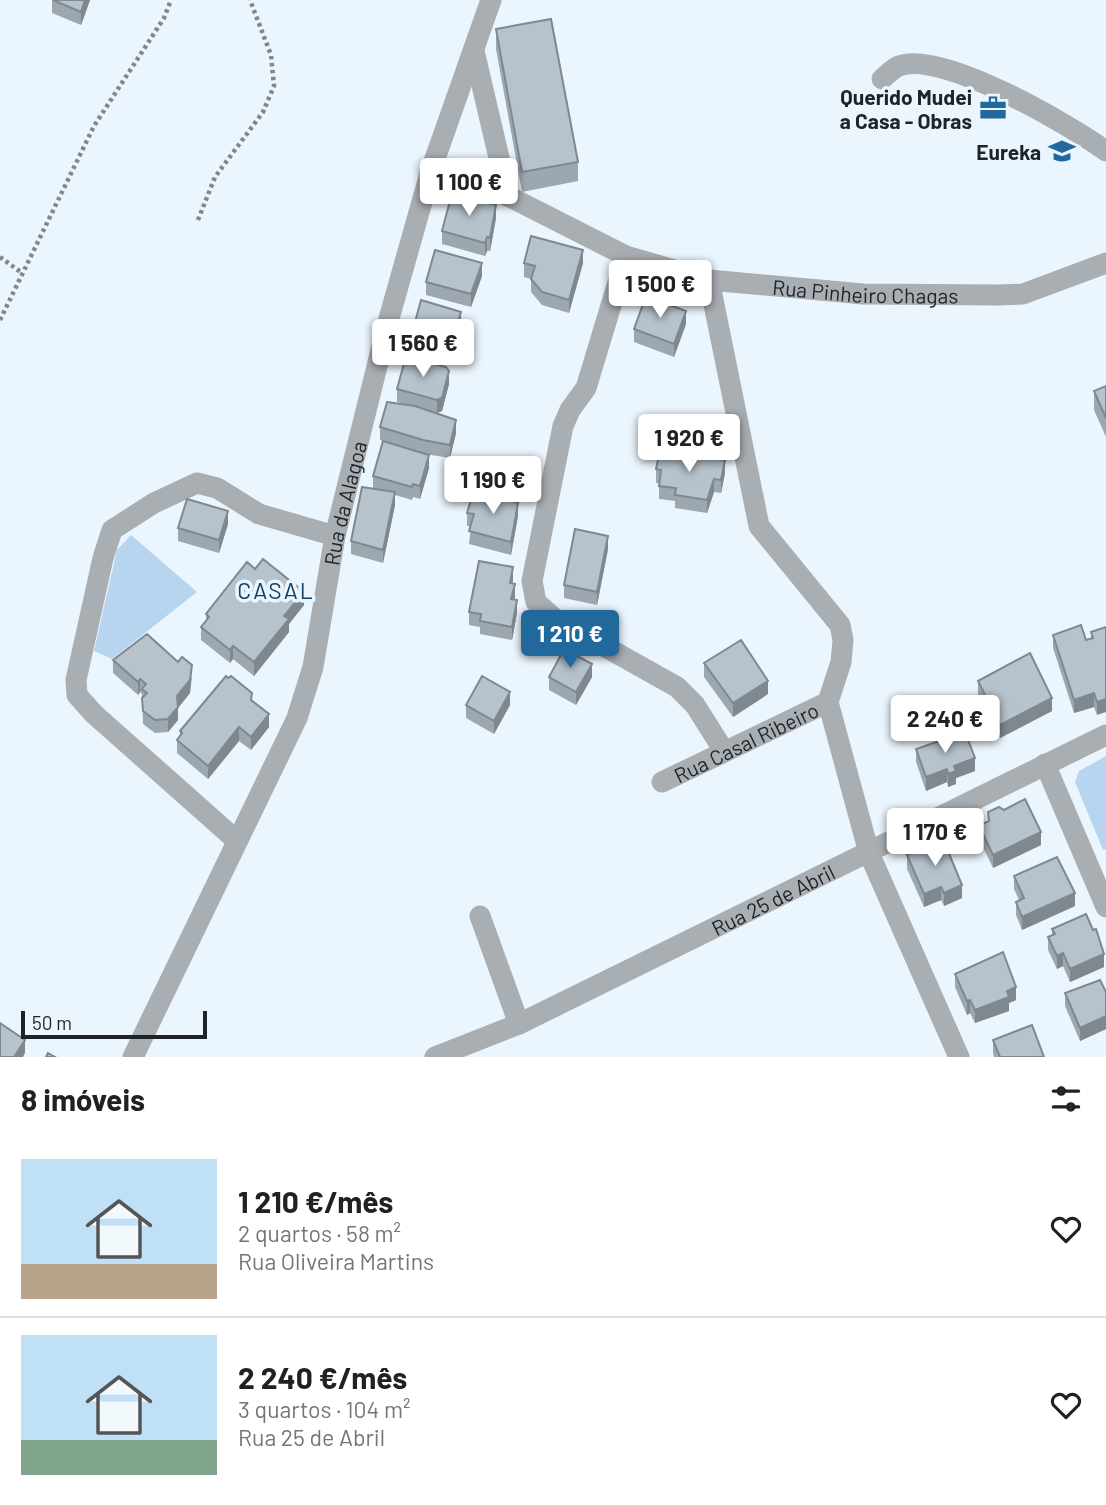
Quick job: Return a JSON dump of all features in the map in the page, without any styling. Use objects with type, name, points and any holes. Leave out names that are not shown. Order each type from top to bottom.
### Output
[{"type":"street","name":"Rua da Alagoa","points":[[133,1057],[297,718],[313,667],[335,536],[388,322],[431,170],[491,0]]},
{"type":"street","points":[[474,51],[508,196]]},
{"type":"street","points":[[882,79],[900,65],[916,65],[954,73],[1037,107],[1106,151]]},
{"type":"street","name":"Rua Pinheiro Chagas","points":[[431,170],[508,196],[626,256],[709,281],[863,294],[1023,294],[1106,263]]},
{"type":"street","points":[[626,256],[586,388],[570,410],[563,426],[532,581],[536,602],[554,618],[677,687],[695,705],[724,751]]},
{"type":"street","points":[[709,281],[759,526],[840,625],[843,640],[841,662],[828,702],[869,853],[958,1057]]},
{"type":"street","points":[[236,840],[94,714],[77,695],[76,680],[103,558],[112,530],[154,503],[197,484],[217,488],[259,514],[335,536]]},
{"type":"street","name":"Rua Casal Ribeiro","points":[[662,782],[828,702]]},
{"type":"street","name":"Rua 25 de Abril","points":[[435,1057],[519,1024],[1106,735]]},
{"type":"street","points":[[1045,764],[1106,907]]},
{"type":"street","points":[[480,916],[519,1024]]},
{"type":"path","points":[[0,320],[94,126],[164,18],[171,0]]},
{"type":"path","points":[[198,220],[215,177],[263,112],[274,86],[271,55],[250,0]]},
{"type":"path","points":[[0,257],[22,274]]},
{"type":"shaded area","points":[[131,535],[197,592],[112,659],[94,651],[117,550]]},
{"type":"shaded area","points":[[1106,756],[1106,849],[1103,850],[1075,782],[1079,771]]},
{"type":"building","points":[[53,0],[85,0],[81,12]]},
{"type":"building","points":[[551,19],[578,162],[522,172],[496,29]]},
{"type":"building","points":[[452,193],[496,205],[490,238],[487,237],[485,243],[442,231]]},
{"type":"building","points":[[531,236],[583,250],[569,300],[542,292],[531,279],[535,266],[524,263]]},
{"type":"building","points":[[435,250],[482,263],[471,294],[426,282]]},
{"type":"building","points":[[646,296],[686,311],[674,344],[634,329]]},
{"type":"building","points":[[421,300],[461,312],[451,348],[411,337]]},
{"type":"building","points":[[406,356],[446,367],[449,371],[442,398],[437,400],[397,389]]},
{"type":"building","points":[[1106,386],[1106,418],[1094,391]]},
{"type":"building","points":[[387,402],[415,406],[456,420],[450,445],[380,427]]},
{"type":"building","points":[[383,441],[429,455],[420,486],[413,484],[412,487],[373,476]]},
{"type":"building","points":[[660,450],[725,460],[721,480],[714,479],[707,500],[675,495],[676,488],[659,486],[661,470],[656,469]]},
{"type":"building","points":[[362,487],[395,492],[383,550],[351,541]]},
{"type":"building","points":[[474,490],[518,503],[511,542],[469,531],[474,514],[467,513]]},
{"type":"building","points":[[187,499],[228,511],[219,540],[178,528]]},
{"type":"building","points":[[575,529],[608,536],[597,592],[564,585]]},
{"type":"building","points":[[263,559],[304,592],[284,616],[289,619],[254,662],[233,646],[230,650],[201,627],[209,617],[206,614],[247,562],[255,569]]},
{"type":"building","points":[[479,561],[513,567],[510,583],[515,584],[511,599],[517,600],[512,627],[480,621],[481,614],[469,612]]},
{"type":"building","points":[[1081,625],[1086,640],[1093,638],[1091,632],[1106,627],[1106,699],[1097,702],[1094,693],[1074,700],[1053,635]]},
{"type":"building","points":[[147,634],[178,662],[182,657],[192,665],[190,680],[177,696],[178,707],[168,719],[155,720],[143,711],[142,698],[147,693],[142,689],[146,684],[140,679],[138,682],[113,660]]},
{"type":"building","points":[[741,640],[768,681],[733,703],[704,663]]},
{"type":"building","points":[[564,649],[592,664],[576,692],[549,677]]},
{"type":"building","points":[[1030,653],[1052,698],[1000,725],[978,681]]},
{"type":"building","points":[[226,676],[231,676],[252,693],[251,700],[269,714],[251,737],[239,727],[208,766],[177,740],[182,733],[180,731]]},
{"type":"building","points":[[482,676],[510,692],[494,721],[466,705]]},
{"type":"building","points":[[965,732],[975,758],[954,766],[956,771],[948,774],[947,769],[926,777],[916,749]]},
{"type":"building","points":[[1025,799],[1041,832],[993,855],[979,826],[989,821],[988,812],[999,807],[1004,810]]},
{"type":"building","points":[[943,839],[962,885],[944,893],[941,887],[924,894],[907,855]]},
{"type":"building","points":[[1057,857],[1075,893],[1022,917],[1016,902],[1024,898],[1014,876]]},
{"type":"building","points":[[1086,914],[1093,930],[1096,929],[1104,954],[1070,969],[1063,953],[1057,956],[1048,937],[1055,934],[1052,929]]},
{"type":"building","points":[[1003,952],[1016,987],[1007,991],[1009,997],[975,1010],[970,1000],[967,1001],[955,974]]},
{"type":"building","points":[[1100,980],[1106,992],[1106,1016],[1080,1028],[1065,993]]},
{"type":"building","points":[[0,1023],[25,1040],[14,1057],[0,1057]]},
{"type":"building","points":[[1032,1025],[1044,1057],[1000,1057],[993,1040]]},
{"type":"place","name":"Querido Mudei a Casa - Obras","points":[[993,108]]},
{"type":"place","name":"Eureka","points":[[1062,151]]},
{"type":"district","name":"CASAL","points":[[276,590]]}]
